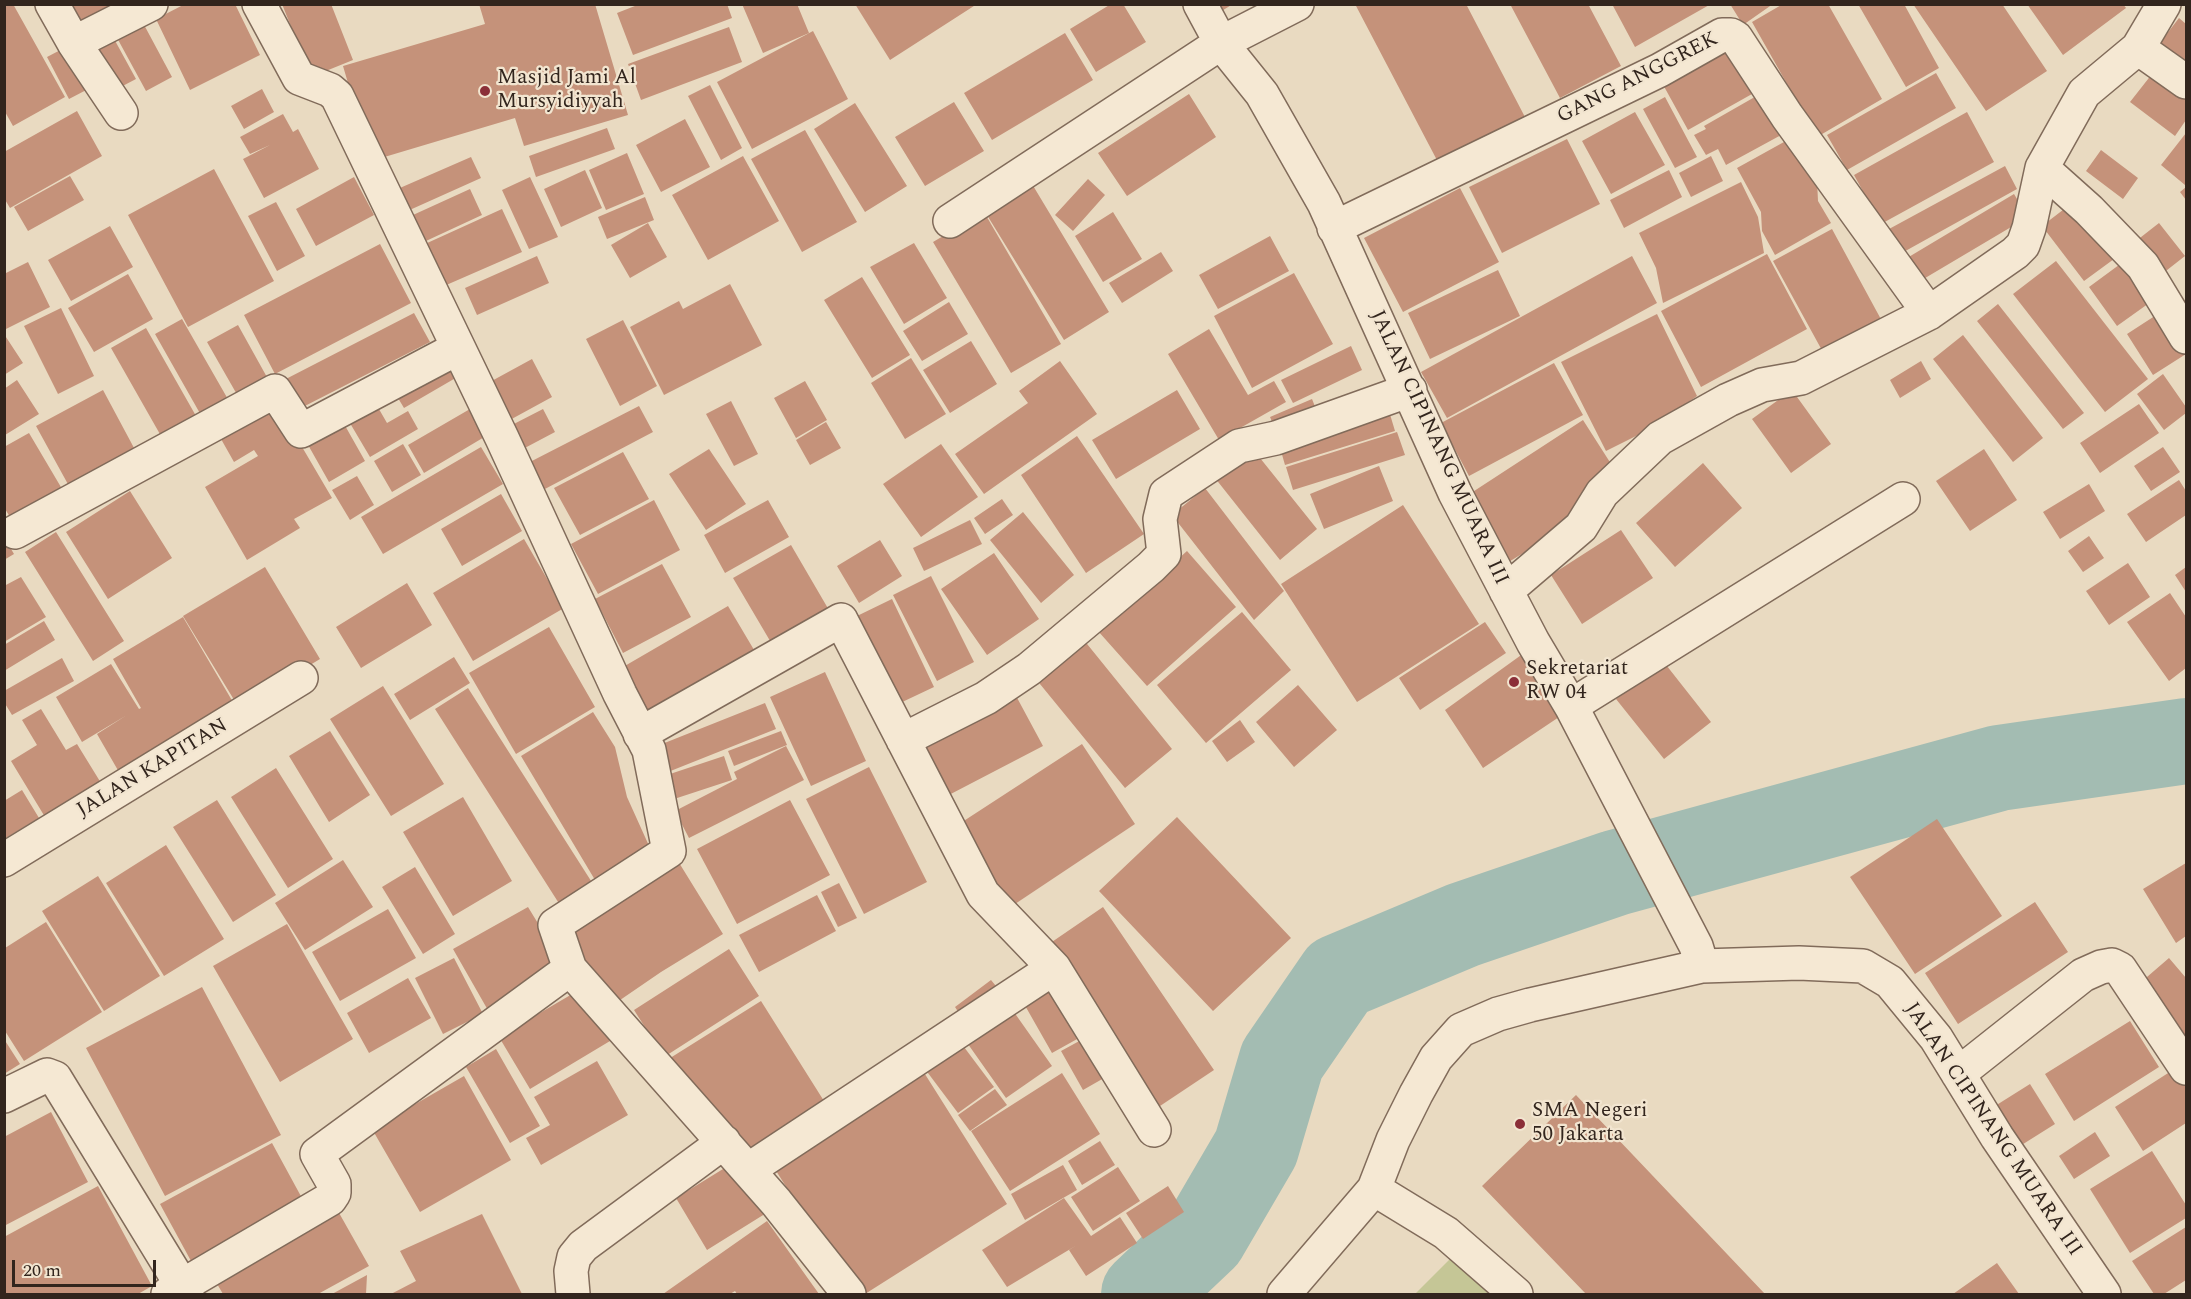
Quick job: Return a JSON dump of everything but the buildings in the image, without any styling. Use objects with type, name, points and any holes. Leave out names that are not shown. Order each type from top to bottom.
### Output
[{"type":"street","points":[[52,4],[74,43],[121,112]]},
{"type":"street","points":[[74,43],[151,4]]},
{"type":"street","points":[[259,4],[299,78],[330,90],[337,96],[649,750],[669,851],[555,925],[570,969],[776,1202],[849,1294]]},
{"type":"street","name":"JALAN CIPINANG MUARA III","points":[[1200,4],[1221,43],[1262,94],[1324,203],[1455,493],[1570,706],[1699,956],[1863,966],[1890,982],[1936,1038],[1996,1137],[2104,1294]]},
{"type":"street","points":[[950,221],[1221,43],[1297,4]]},
{"type":"street","points":[[1506,591],[1581,527],[1602,492],[1660,438],[1728,400],[1762,385],[1801,378],[1929,313],[2015,253],[2023,245],[2029,228],[2042,168],[2084,93],[2138,48],[2164,4]]},
{"type":"street","name":"GANG ANGGREK","points":[[1334,228],[1660,70],[1722,35],[1731,34],[1737,38],[1787,116],[1929,313]]},
{"type":"street","points":[[2138,48],[2187,82]]},
{"type":"street","points":[[2042,168],[2089,210],[2143,266],[2187,337]]},
{"type":"street","points":[[15,531],[275,391],[301,431],[458,348]]},
{"type":"street","points":[[903,740],[986,698],[1029,669],[1151,567],[1164,554],[1160,519],[1166,494],[1239,446],[1276,438],[1410,390]]},
{"type":"street","points":[[1570,706],[1903,499]]},
{"type":"street","points":[[640,734],[841,620],[983,894],[1054,968],[1154,1130]]},
{"type":"street","name":"JALAN KAPITAN","points":[[4,860],[301,678]]},
{"type":"street","points":[[1284,1294],[1374,1189],[1393,1140],[1416,1094],[1436,1058],[1461,1030],[1497,1014],[1699,956]]},
{"type":"street","points":[[1958,1074],[2083,975],[2112,965],[2120,969],[2184,1058]]},
{"type":"street","points":[[748,1170],[1054,968]]},
{"type":"street","points":[[4,1096],[47,1075],[55,1078],[179,1292],[330,1199],[334,1192],[334,1184],[317,1154],[570,969]]},
{"type":"street","points":[[573,1294],[571,1271],[574,1257],[583,1246],[724,1142]]},
{"type":"street","points":[[1374,1189],[1446,1233],[1516,1294]]},
{"type":"green space","points":[[1454,1255],[1493,1294],[1415,1294]]},
{"type":"waterway","points":[[1144,1294],[1204,1237],[1256,1148],[1282,1060],[1339,977],[1463,925],[1615,873],[1999,768],[2186,741]]},
{"type":"place","name":"Masjid Jami Al Mursyidiyyah","points":[[485,91]]},
{"type":"place","name":"Sekretariat RW 04","points":[[1514,682]]},
{"type":"place","name":"SMA Negeri 50 Jakarta","points":[[1520,1124]]}]
